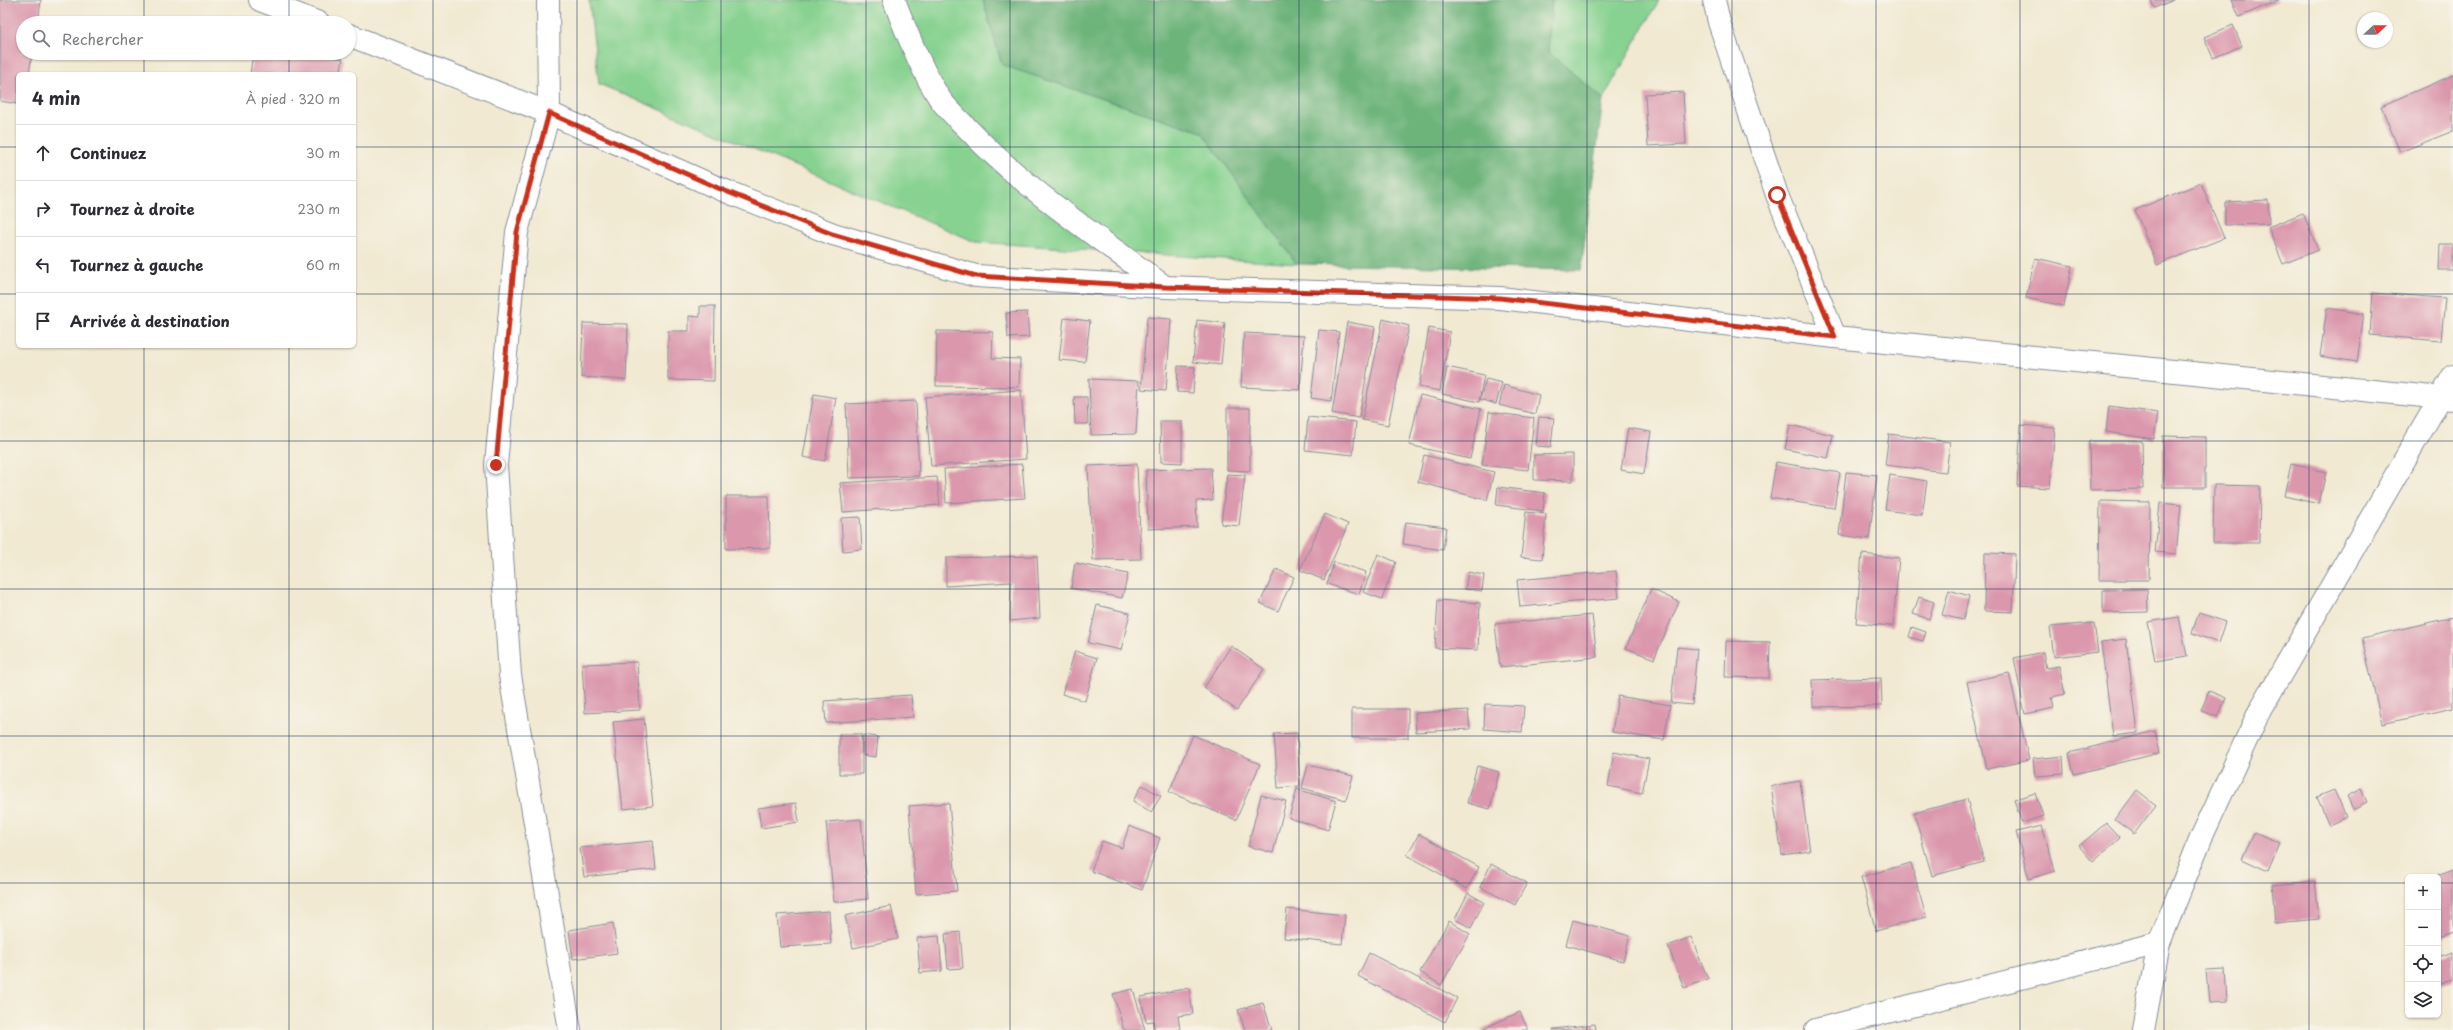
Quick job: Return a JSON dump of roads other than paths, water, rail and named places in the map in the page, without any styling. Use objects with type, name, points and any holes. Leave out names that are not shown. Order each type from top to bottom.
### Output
[{"type":"street","points":[[260,0],[301,16]]},
{"type":"street","points":[[548,0],[549,113],[517,232],[496,465],[510,675],[570,1030]]},
{"type":"street","points":[[894,0],[905,28],[940,99],[988,150],[1028,184],[1165,287]]},
{"type":"street","points":[[1714,0],[1719,22],[1777,195],[1835,337]]},
{"type":"street","points":[[356,38],[549,113],[718,188],[832,234],[976,276],[1165,287],[1500,298],[1835,337],[2447,398]]},
{"type":"street","points":[[2143,1030],[2159,943],[2201,838],[2260,710],[2447,398],[2453,376]]},
{"type":"street","points":[[1816,1030],[2159,943]]}]
